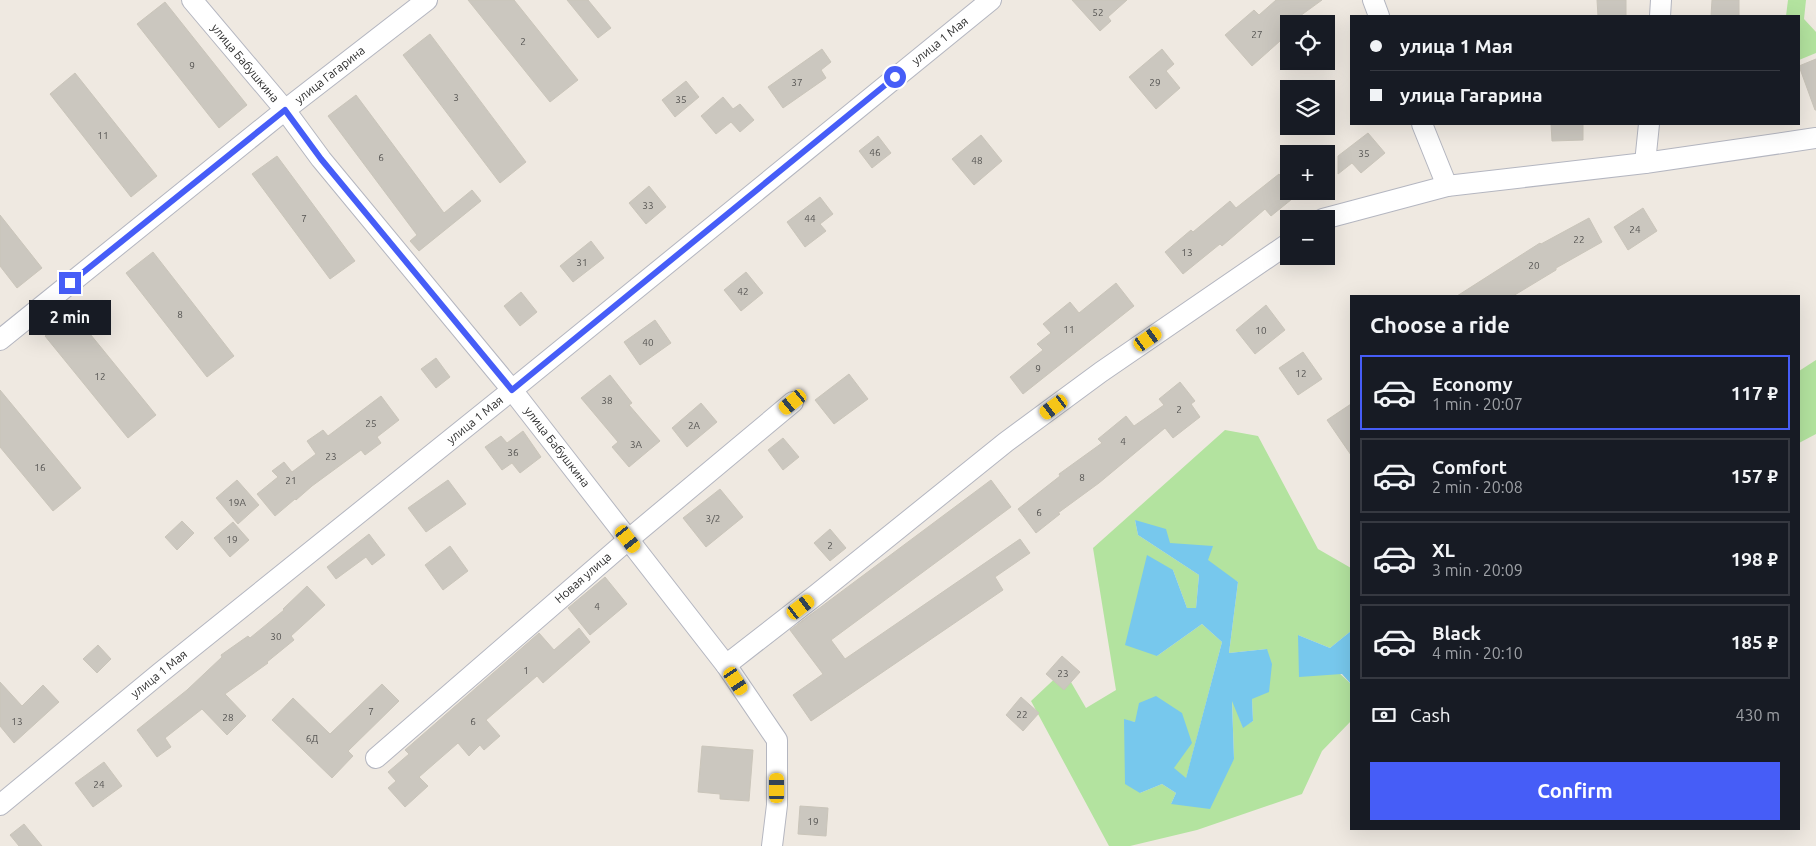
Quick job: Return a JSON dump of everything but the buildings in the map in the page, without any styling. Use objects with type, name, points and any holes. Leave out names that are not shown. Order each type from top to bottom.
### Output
[{"type":"street","name":"улица Бабушкина","points":[[192,0],[285,110],[321,159],[512,390],[726,665],[777,740],[777,805],[772,846]]},
{"type":"street","name":"улица Гагарина","points":[[0,340],[285,110],[426,0]]},
{"type":"street","name":"улица 1 Мая","points":[[0,805],[160,673],[512,390],[991,0]]},
{"type":"street","points":[[1372,0],[1379,15]]},
{"type":"street","points":[[1660,15],[1661,0]]},
{"type":"street","points":[[1422,125],[1447,186]]},
{"type":"street","points":[[1646,163],[1649,125]]},
{"type":"street","points":[[1335,216],[1447,186],[1646,163],[1816,138]]},
{"type":"street","points":[[726,665],[1006,442],[1101,372],[1280,249]]},
{"type":"street","name":"Новая улица","points":[[376,758],[628,539],[793,402]]},
{"type":"green space","points":[[1788,0],[1806,0],[1804,19],[1816,32],[1816,53],[1800,60],[1800,15],[1786,15]]},
{"type":"green space","points":[[1816,360],[1816,434],[1800,442],[1800,370]]},
{"type":"green space","points":[[1225,430],[1258,436],[1318,549],[1350,567],[1350,632],[1330,648],[1298,635],[1350,683],[1350,722],[1322,751],[1302,794],[1197,830],[1130,846],[1109,846],[1031,701],[1064,670],[1086,708],[1116,690],[1093,548]],"holes":[[[1135,520],[1169,543],[1238,582],[1229,653],[1267,649],[1252,699],[1253,721],[1243,727],[1232,698],[1234,759],[1171,804],[1176,793],[1162,784],[1140,793],[1124,720],[1135,722],[1174,769],[1186,779],[1222,642],[1202,624],[1157,656],[1173,570],[1187,608],[1196,608],[1199,575],[1138,535]]]},
{"type":"water","points":[[1135,520],[1166,529],[1170,543],[1213,546],[1208,560],[1238,582],[1229,653],[1267,649],[1272,664],[1269,692],[1252,699],[1253,721],[1243,728],[1232,701],[1234,759],[1210,809],[1171,804],[1176,793],[1162,784],[1140,793],[1125,784],[1124,719],[1135,722],[1139,703],[1156,696],[1182,713],[1192,743],[1174,768],[1186,778],[1222,642],[1202,624],[1157,656],[1125,645],[1147,555],[1173,570],[1187,608],[1196,608],[1199,575],[1138,535]]},
{"type":"water","points":[[1350,632],[1350,683],[1342,674],[1299,677],[1298,635],[1330,648]]},
{"type":"route","points":[[70,283],[285,110],[321,159],[512,390],[895,77]]}]
